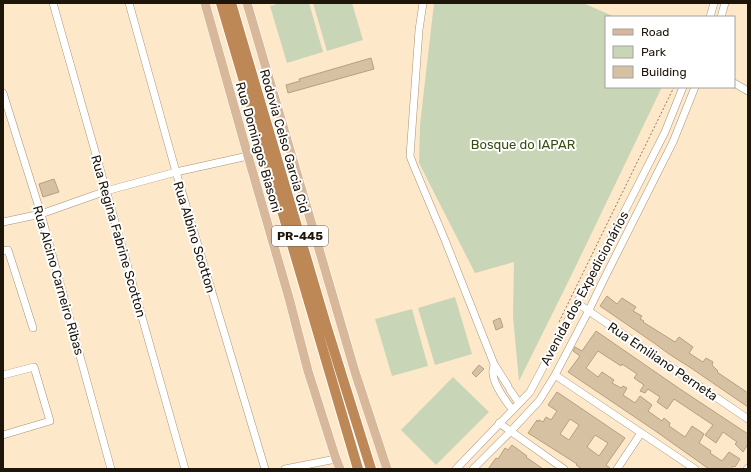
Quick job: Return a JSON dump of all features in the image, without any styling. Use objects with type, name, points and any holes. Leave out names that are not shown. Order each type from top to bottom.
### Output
[{"type":"highway","name":"Rodovia Celso Garcia Cid","points":[[221,3],[358,469]]},
{"type":"highway","name":"Rodovia Celso Garcia Cid","points":[[231,3],[323,317],[371,469]]},
{"type":"main road","name":"Rua Domingos Biasoni","points":[[206,3],[308,371],[336,459]]},
{"type":"main road","name":"PR-445","points":[[248,3],[355,372],[387,469]]},
{"type":"main road","points":[[336,459],[340,469]]},
{"type":"street","name":"Rua Regina Fabrine Scotton","points":[[53,3],[185,469]]},
{"type":"street","name":"Rua Albino Scotton","points":[[129,3],[176,172],[265,469]]},
{"type":"street","points":[[422,3],[410,156],[494,364],[518,403]]},
{"type":"street","points":[[710,16],[714,3]]},
{"type":"street","points":[[721,16],[725,3]]},
{"type":"street","points":[[735,84],[748,91]]},
{"type":"street","name":"Avenida dos Expedicionários","points":[[456,469],[530,392],[665,132],[683,88]]},
{"type":"street","name":"Avenida dos Expedicionários","points":[[473,469],[539,400],[555,374],[589,310],[673,142],[695,88]]},
{"type":"street","name":"Rua Alcino Carneiro Ribas","points":[[3,93],[41,214],[111,469]]},
{"type":"street","points":[[3,222],[41,214],[106,191],[176,172],[248,156]]},
{"type":"street","points":[[3,251],[8,250],[33,328]]},
{"type":"street","name":"Rua Emiliano Perneta","points":[[577,303],[748,419]]},
{"type":"street","points":[[494,364],[493,374],[495,382],[498,389],[513,410]]},
{"type":"street","points":[[3,376],[34,366],[50,421],[3,435]]},
{"type":"street","points":[[555,374],[695,469]]},
{"type":"street","points":[[499,423],[564,469]]},
{"type":"street","points":[[617,469],[641,433]]},
{"type":"street","points":[[285,469],[336,459]]},
{"type":"path","points":[[558,323],[674,88]]},
{"type":"green space","points":[[280,3],[309,3],[323,52],[287,63],[270,6]]},
{"type":"green space","points":[[313,3],[352,3],[363,40],[327,51]]},
{"type":"green space","name":"Bosque do IAPAR","points":[[434,3],[583,3],[613,16],[605,16],[605,88],[662,88],[519,381],[513,317],[514,262],[475,273],[419,163],[420,125]]},
{"type":"green space","points":[[455,297],[472,354],[435,365],[418,308]]},
{"type":"green space","points":[[412,309],[428,366],[392,376],[375,319]]},
{"type":"green space","points":[[453,377],[489,412],[436,465],[401,430]]},
{"type":"building","points":[[371,58],[374,69],[288,93],[286,85],[300,81],[299,79]]},
{"type":"building","points":[[54,179],[59,192],[43,197],[39,184]]},
{"type":"building","points":[[607,296],[617,304],[622,298],[636,307],[633,311],[642,316],[640,319],[644,321],[643,322],[675,342],[679,337],[693,347],[689,353],[703,362],[706,358],[713,362],[712,365],[718,371],[717,372],[748,393],[748,407],[600,306]]},
{"type":"building","points":[[500,318],[503,327],[496,330],[493,321]]},
{"type":"building","points":[[596,331],[748,434],[748,444],[743,452],[735,444],[737,442],[723,432],[716,443],[705,435],[713,425],[674,399],[667,409],[657,402],[660,397],[648,389],[645,393],[640,391],[644,385],[634,378],[637,374],[622,364],[621,366],[598,351],[586,368],[598,377],[602,372],[614,380],[612,383],[621,388],[623,386],[627,388],[623,395],[635,403],[640,396],[652,405],[648,411],[662,421],[664,418],[670,423],[669,426],[685,437],[692,426],[704,434],[699,443],[711,451],[710,453],[722,461],[729,452],[740,459],[735,467],[733,466],[731,469],[709,469],[568,372],[580,356],[573,351],[575,347],[582,351]]},
{"type":"building","points":[[479,365],[484,369],[476,377],[472,373]]},
{"type":"building","points":[[557,392],[625,438],[606,465],[611,469],[582,469],[576,465],[577,464],[528,433],[537,420],[538,422],[539,420],[543,422],[546,417],[551,420],[557,411],[548,405]],"holes":[[[570,419],[579,425],[569,440],[560,434]],[[595,435],[608,443],[599,456],[587,447]]]},
{"type":"building","points":[[512,445],[543,469],[488,469],[496,458],[498,459],[505,448],[508,450]]}]
